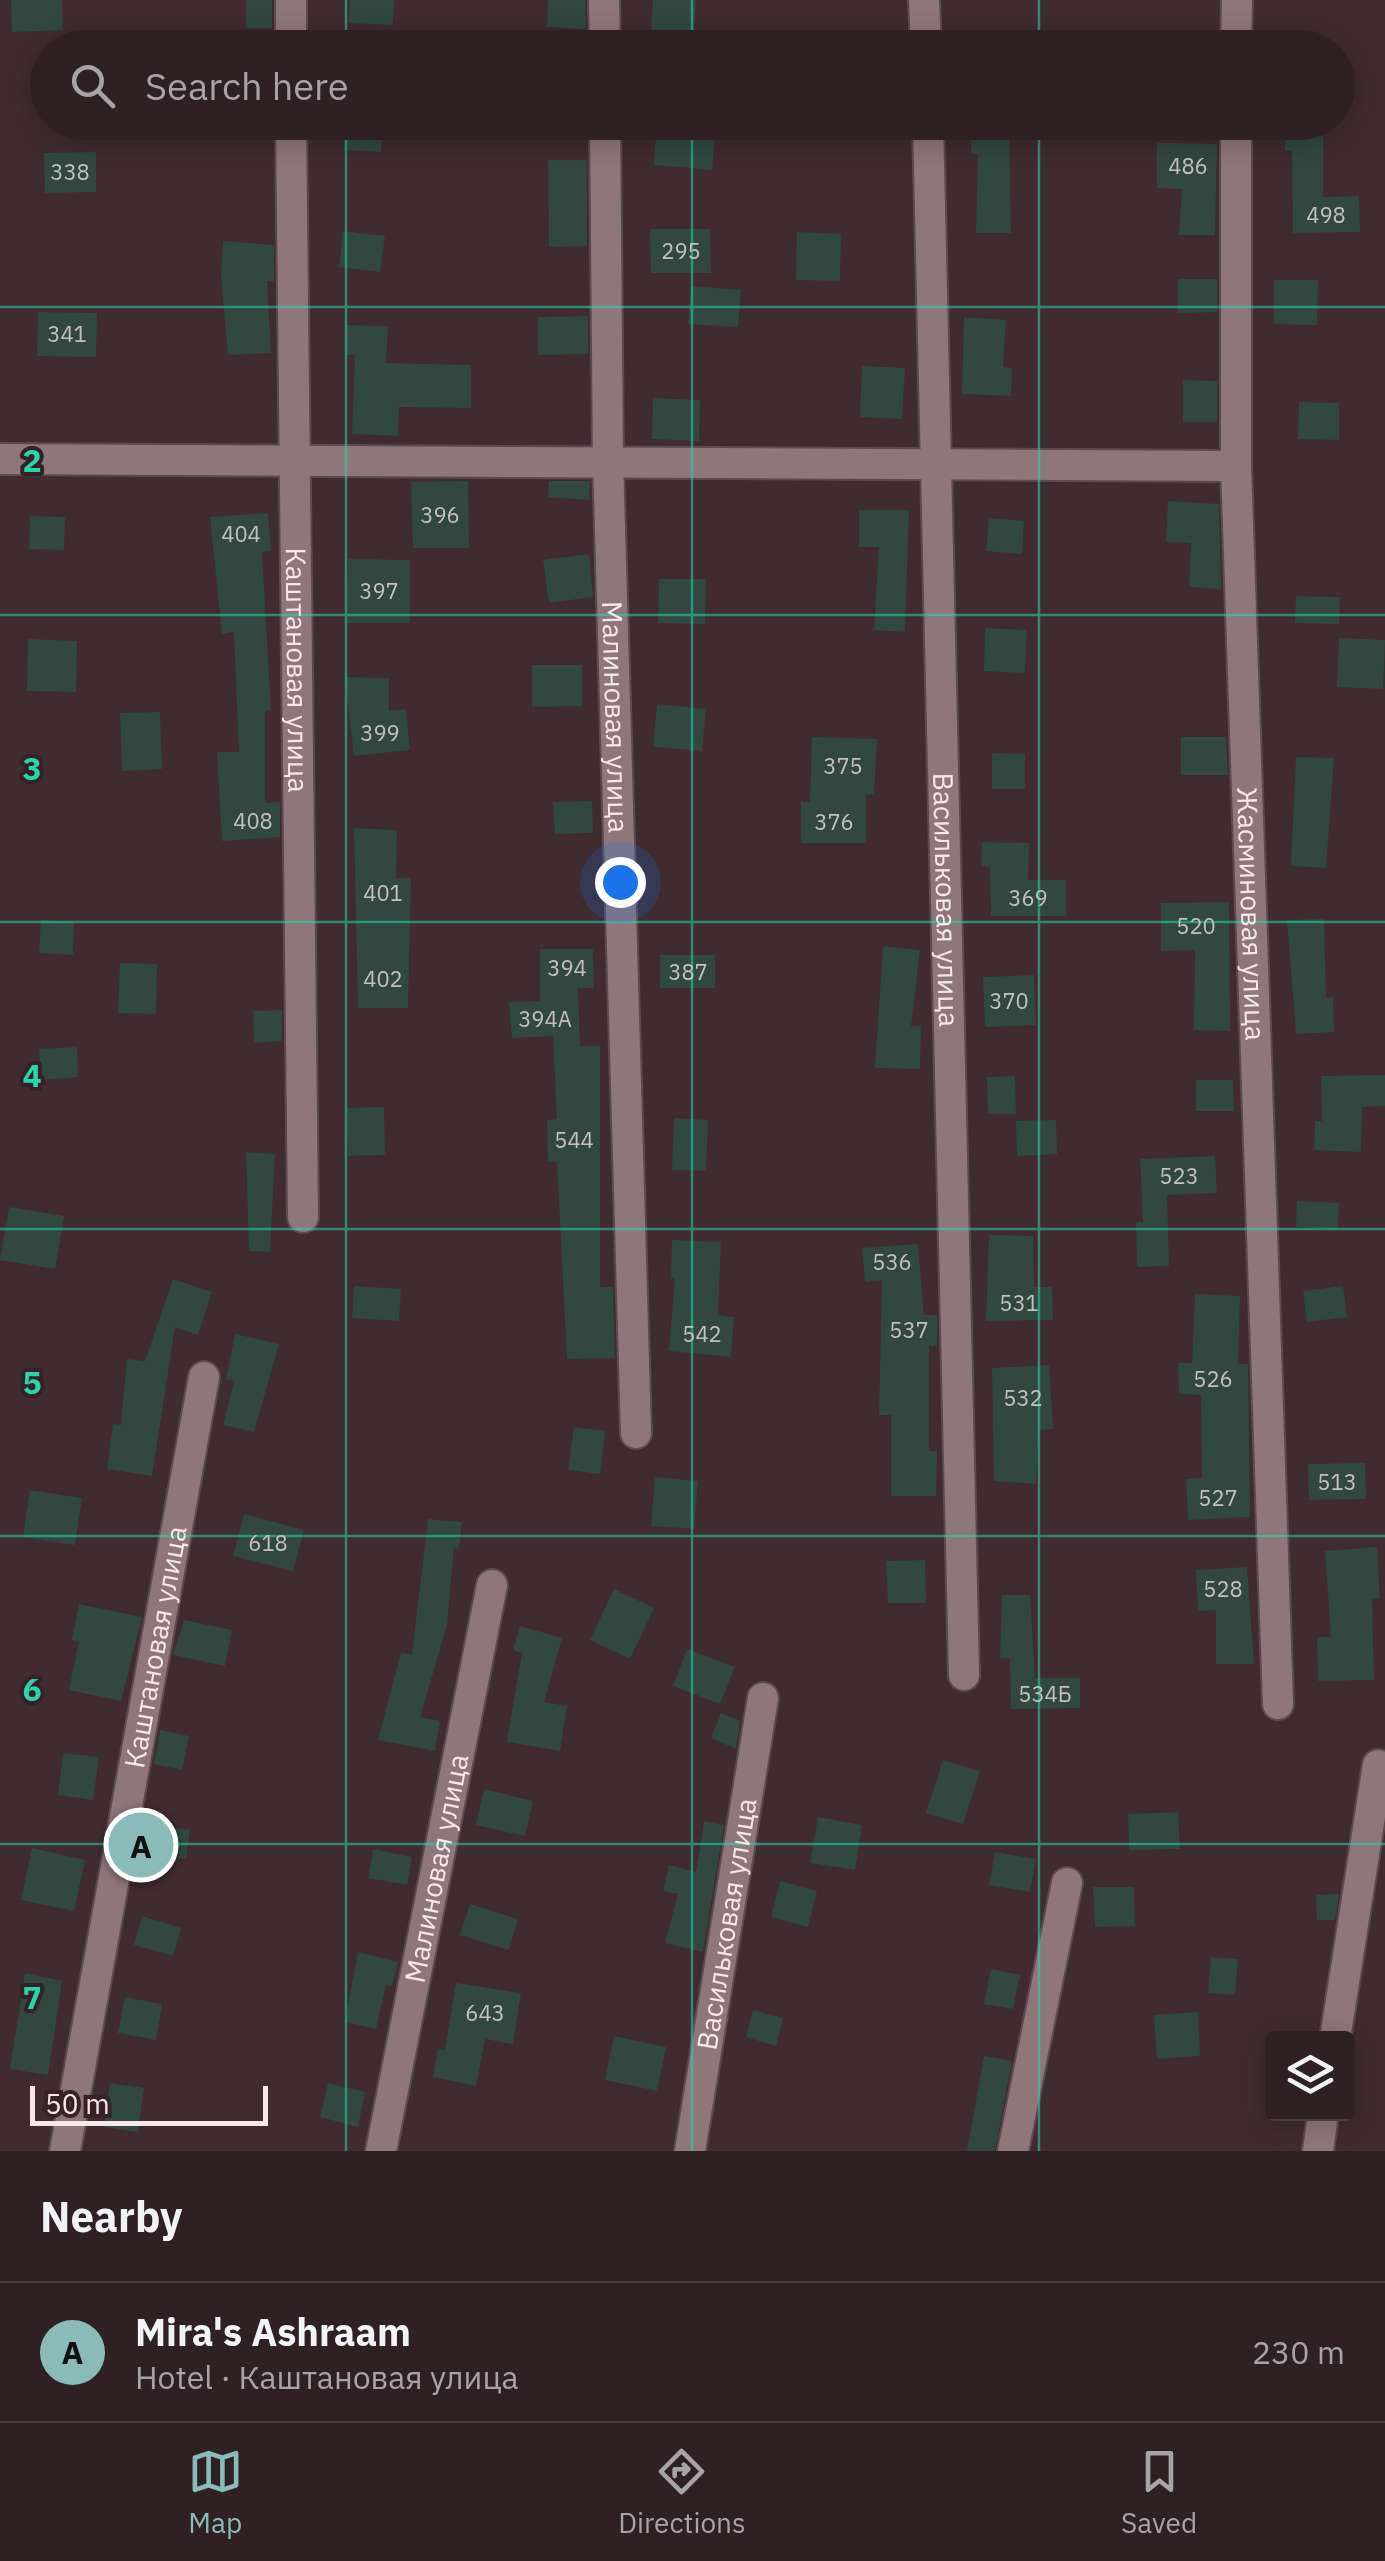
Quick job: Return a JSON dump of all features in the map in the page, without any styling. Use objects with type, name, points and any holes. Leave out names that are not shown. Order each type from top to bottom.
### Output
[{"type":"street","points":[[291,0],[291,30]]},
{"type":"street","points":[[604,0],[605,30]]},
{"type":"street","points":[[924,0],[925,30]]},
{"type":"street","points":[[1236,0],[1236,30]]},
{"type":"street","name":"Каштановая улица","points":[[291,140],[303,1217]]},
{"type":"street","name":"Малиновая улица","points":[[605,140],[608,460],[636,1433]]},
{"type":"street","name":"Васильковая улица","points":[[929,140],[964,1676]]},
{"type":"street","name":"Жасминовая улица","points":[[1236,140],[1236,466],[1278,1704]]},
{"type":"street","points":[[0,459],[938,461],[1236,466]]},
{"type":"street","name":"Каштановая улица","points":[[64,2151],[204,1377]]},
{"type":"street","name":"Малиновая улица","points":[[381,2151],[492,1585]]},
{"type":"street","name":"Васильковая улица","points":[[690,2151],[763,1698]]},
{"type":"street","points":[[1336,2031],[1378,1765]]},
{"type":"street","points":[[1013,2151],[1066,1883]]},
{"type":"street","points":[[1318,2151],[1323,2121]]},
{"type":"building","points":[[11,0],[62,0],[63,30],[12,32]]},
{"type":"building","points":[[246,0],[272,0],[272,28],[246,28]]},
{"type":"building","points":[[350,0],[394,0],[393,25],[349,23]]},
{"type":"building","points":[[548,0],[585,0],[586,29],[547,27]]},
{"type":"building","points":[[653,0],[696,0],[694,30],[651,30]]},
{"type":"building","points":[[345,140],[381,140],[381,152],[344,150]]},
{"type":"building","points":[[656,140],[715,140],[712,170],[654,165]]},
{"type":"building","points":[[971,140],[1009,140],[1011,233],[976,233],[978,154],[971,154]]},
{"type":"building","points":[[1285,140],[1323,140],[1323,197],[1359,196],[1360,232],[1293,233],[1292,151],[1285,151]]},
{"type":"building","points":[[1157,143],[1217,144],[1215,235],[1179,235],[1182,189],[1157,188]]},
{"type":"building","points":[[96,152],[96,192],[45,193],[44,153]]},
{"type":"building","points":[[548,160],[587,160],[587,246],[549,247]]},
{"type":"building","points":[[650,229],[710,229],[711,273],[651,273]]},
{"type":"building","points":[[343,231],[385,236],[380,272],[339,267]]},
{"type":"building","points":[[797,232],[841,234],[840,281],[796,280]]},
{"type":"building","points":[[223,241],[274,245],[274,281],[267,281],[271,353],[228,355],[221,277]]},
{"type":"building","points":[[1178,279],[1217,279],[1217,312],[1178,313]]},
{"type":"building","points":[[1274,280],[1318,280],[1317,325],[1274,324]]},
{"type":"building","points":[[691,286],[741,290],[738,327],[688,324]]},
{"type":"building","points":[[38,312],[97,313],[96,357],[37,356]]},
{"type":"building","points":[[588,316],[588,354],[538,355],[538,317]]},
{"type":"building","points":[[964,317],[1006,320],[1003,367],[1012,368],[1011,396],[962,394]]},
{"type":"building","points":[[346,325],[388,326],[386,363],[471,365],[471,408],[399,407],[398,436],[352,434],[355,355],[346,355]]},
{"type":"building","points":[[862,366],[905,368],[902,419],[860,417]]},
{"type":"building","points":[[1183,380],[1217,381],[1217,422],[1183,422]]},
{"type":"building","points":[[653,398],[700,400],[699,441],[652,439]]},
{"type":"building","points":[[1299,402],[1339,403],[1339,440],[1298,439]]},
{"type":"building","points":[[468,481],[469,548],[413,548],[411,482]]},
{"type":"building","points":[[549,481],[590,481],[589,500],[548,497]]},
{"type":"building","points":[[1168,501],[1219,504],[1221,589],[1189,587],[1191,543],[1166,542]]},
{"type":"building","points":[[859,510],[909,510],[905,632],[874,630],[879,547],[859,547]]},
{"type":"building","points":[[268,513],[271,551],[262,552],[271,710],[265,710],[265,803],[280,802],[280,837],[222,841],[217,752],[239,752],[234,632],[222,634],[210,517]]},
{"type":"building","points":[[30,516],[65,517],[64,550],[29,549]]},
{"type":"building","points":[[989,518],[1024,521],[1022,554],[986,551]]},
{"type":"building","points":[[589,554],[593,597],[549,603],[543,560]]},
{"type":"building","points":[[348,559],[410,560],[410,623],[347,623]]},
{"type":"building","points":[[659,579],[706,579],[705,624],[658,623]]},
{"type":"building","points":[[1296,596],[1340,597],[1339,624],[1295,623]]},
{"type":"building","points":[[985,628],[1027,630],[1025,673],[984,671]]},
{"type":"building","points":[[1339,638],[1385,640],[1383,689],[1337,687]]},
{"type":"building","points":[[28,639],[77,641],[76,692],[27,691]]},
{"type":"building","points":[[532,665],[582,665],[582,706],[532,707]]},
{"type":"building","points":[[345,677],[389,678],[389,711],[406,709],[410,750],[354,756]]},
{"type":"building","points":[[657,704],[706,709],[702,751],[653,747]]},
{"type":"building","points":[[160,712],[162,769],[122,771],[120,713]]},
{"type":"building","points":[[812,737],[877,739],[874,795],[866,794],[866,843],[801,843],[801,802],[810,802]]},
{"type":"building","points":[[1181,737],[1226,737],[1228,775],[1181,775]]},
{"type":"building","points":[[992,753],[1025,754],[1025,789],[992,789]]},
{"type":"building","points":[[1296,757],[1334,758],[1326,868],[1291,866]]},
{"type":"building","points":[[592,801],[593,833],[555,834],[553,802]]},
{"type":"building","points":[[354,828],[397,830],[396,878],[411,878],[408,1008],[358,1008]]},
{"type":"building","points":[[982,842],[1029,843],[1028,880],[1066,880],[1066,916],[991,916],[990,867],[981,866]]},
{"type":"building","points":[[1229,902],[1230,1031],[1194,1030],[1195,950],[1161,951],[1161,903]]},
{"type":"building","points":[[1324,919],[1326,998],[1333,997],[1334,1032],[1296,1034],[1287,920]]},
{"type":"building","points":[[41,920],[74,922],[73,955],[39,953]]},
{"type":"building","points":[[883,946],[920,950],[911,1026],[921,1026],[920,1069],[875,1068]]},
{"type":"building","points":[[540,949],[593,949],[594,988],[578,988],[580,1046],[600,1046],[600,1287],[613,1287],[615,1358],[567,1359],[557,1162],[548,1162],[547,1120],[557,1119],[553,1036],[512,1038],[509,1002],[540,1001]]},
{"type":"building","points":[[660,955],[715,955],[715,988],[660,988]]},
{"type":"building","points":[[120,963],[157,964],[156,1014],[118,1013]]},
{"type":"building","points":[[1034,975],[1036,1025],[985,1027],[983,977]]},
{"type":"building","points":[[282,1010],[282,1041],[254,1043],[253,1011]]},
{"type":"building","points":[[77,1047],[78,1077],[41,1080],[39,1049]]},
{"type":"building","points":[[1385,1075],[1385,1106],[1362,1107],[1361,1152],[1314,1150],[1315,1121],[1322,1121],[1321,1076]]},
{"type":"building","points":[[1015,1076],[1016,1114],[988,1114],[987,1077]]},
{"type":"building","points":[[1196,1080],[1233,1080],[1234,1111],[1196,1111]]},
{"type":"building","points":[[384,1107],[385,1155],[348,1156],[347,1108]]},
{"type":"building","points":[[674,1118],[708,1120],[706,1171],[672,1170]]},
{"type":"building","points":[[1056,1120],[1057,1154],[1017,1156],[1016,1121]]},
{"type":"building","points":[[246,1152],[275,1154],[270,1252],[249,1251]]},
{"type":"building","points":[[1215,1156],[1217,1193],[1167,1195],[1169,1266],[1137,1267],[1136,1222],[1143,1222],[1140,1159]]},
{"type":"building","points":[[1297,1201],[1339,1203],[1338,1229],[1296,1227]]},
{"type":"building","points":[[9,1207],[64,1216],[55,1269],[0,1260]]},
{"type":"building","points":[[989,1235],[1033,1236],[1034,1287],[1052,1287],[1053,1320],[986,1321]]},
{"type":"building","points":[[672,1240],[721,1242],[718,1315],[734,1317],[731,1357],[669,1351],[675,1278],[671,1278]]},
{"type":"building","points":[[918,1244],[924,1315],[937,1315],[937,1346],[929,1346],[929,1451],[937,1451],[936,1496],[891,1496],[891,1415],[879,1415],[882,1280],[865,1282],[862,1248]]},
{"type":"building","points":[[173,1279],[212,1292],[198,1335],[175,1327],[152,1476],[107,1469],[113,1424],[121,1425],[127,1359],[145,1361]]},
{"type":"building","points":[[354,1286],[401,1289],[399,1321],[352,1318]]},
{"type":"building","points":[[1343,1286],[1347,1317],[1307,1322],[1303,1291]]},
{"type":"building","points":[[1195,1294],[1240,1296],[1238,1364],[1248,1364],[1250,1517],[1188,1520],[1186,1479],[1202,1478],[1201,1395],[1179,1394],[1178,1363],[1192,1363]]},
{"type":"building","points":[[235,1334],[279,1344],[254,1432],[223,1425],[234,1381],[226,1379]]},
{"type":"building","points":[[1049,1365],[1053,1429],[1039,1430],[1036,1484],[994,1481],[992,1368]]},
{"type":"building","points":[[574,1427],[605,1431],[600,1474],[568,1470]]},
{"type":"building","points":[[1365,1463],[1366,1499],[1309,1500],[1308,1464]]},
{"type":"building","points":[[655,1477],[698,1481],[694,1529],[651,1526]]},
{"type":"building","points":[[30,1490],[82,1498],[75,1545],[23,1537]]},
{"type":"building","points":[[244,1514],[304,1530],[293,1571],[233,1556]]},
{"type":"building","points":[[428,1519],[462,1522],[459,1549],[454,1548],[447,1625],[420,1717],[440,1721],[435,1751],[378,1740],[401,1652],[412,1655]]},
{"type":"building","points":[[1377,1547],[1380,1598],[1372,1599],[1374,1680],[1318,1681],[1317,1637],[1331,1637],[1325,1551]]},
{"type":"building","points":[[925,1560],[926,1603],[888,1603],[886,1561]]},
{"type":"building","points":[[1247,1567],[1254,1664],[1216,1664],[1216,1610],[1198,1611],[1196,1570]]},
{"type":"building","points":[[614,1589],[654,1608],[630,1659],[590,1640]]},
{"type":"building","points":[[1002,1595],[1030,1595],[1035,1678],[1080,1678],[1080,1708],[1011,1709],[1010,1658],[1000,1658]]},
{"type":"building","points":[[79,1604],[142,1617],[121,1701],[69,1690],[79,1641],[72,1640]]},
{"type":"building","points":[[184,1620],[232,1630],[225,1666],[173,1655]]},
{"type":"building","points":[[520,1626],[562,1638],[544,1702],[567,1706],[560,1751],[507,1742],[522,1653],[513,1650]]},
{"type":"building","points":[[687,1649],[735,1667],[720,1704],[673,1686]]},
{"type":"building","points":[[721,1713],[740,1721],[736,1749],[711,1738]]},
{"type":"building","points":[[160,1730],[189,1736],[182,1770],[154,1764]]},
{"type":"building","points":[[63,1753],[99,1757],[93,1800],[58,1795]]},
{"type":"building","points":[[943,1760],[980,1771],[963,1824],[926,1813]]},
{"type":"building","points":[[484,1789],[533,1801],[525,1836],[476,1825]]},
{"type":"building","points":[[1178,1812],[1180,1849],[1129,1850],[1128,1814]]},
{"type":"building","points":[[818,1817],[862,1825],[855,1870],[810,1863]]},
{"type":"building","points":[[704,1821],[724,1825],[703,1952],[665,1943],[678,1894],[663,1891],[669,1865],[696,1872]]},
{"type":"building","points":[[158,1825],[190,1830],[186,1859],[154,1855]]},
{"type":"building","points":[[32,1848],[85,1860],[74,1911],[21,1900]]},
{"type":"building","points":[[373,1849],[412,1857],[407,1885],[368,1878]]},
{"type":"building","points":[[995,1852],[1036,1859],[1030,1892],[989,1885]]},
{"type":"building","points":[[780,1881],[817,1891],[808,1927],[771,1917]]},
{"type":"building","points":[[1093,1887],[1134,1887],[1135,1926],[1095,1927]]},
{"type":"building","points":[[1339,1894],[1335,1920],[1317,1920],[1316,1895]]},
{"type":"building","points":[[470,1904],[518,1919],[509,1950],[460,1935]]},
{"type":"building","points":[[142,1916],[181,1928],[173,1956],[134,1945]]},
{"type":"building","points":[[358,1952],[398,1962],[392,1986],[386,1985],[376,2029],[345,2022]]},
{"type":"building","points":[[1211,1957],[1238,1959],[1235,1995],[1208,1993]]},
{"type":"building","points":[[991,1969],[1020,1975],[1013,2009],[984,2004]]},
{"type":"building","points":[[25,1973],[62,1981],[48,2075],[10,2069]]},
{"type":"building","points":[[456,1983],[521,1993],[513,2044],[485,2039],[476,2086],[433,2077],[438,2049],[445,2050]]},
{"type":"building","points":[[125,1997],[162,2004],[156,2040],[118,2033]]},
{"type":"building","points":[[753,2010],[783,2018],[776,2046],[746,2037]]},
{"type":"building","points":[[1198,2012],[1200,2056],[1157,2059],[1154,2015]]},
{"type":"building","points":[[614,2036],[666,2047],[657,2091],[605,2080]]},
{"type":"building","points":[[984,2056],[1012,2061],[995,2151],[967,2151]]},
{"type":"building","points":[[110,2083],[144,2088],[138,2132],[104,2127]]},
{"type":"building","points":[[328,2083],[365,2092],[358,2127],[320,2117]]},
{"type":"place","name":"Mira's Ashraam","points":[[141,1845]]}]
